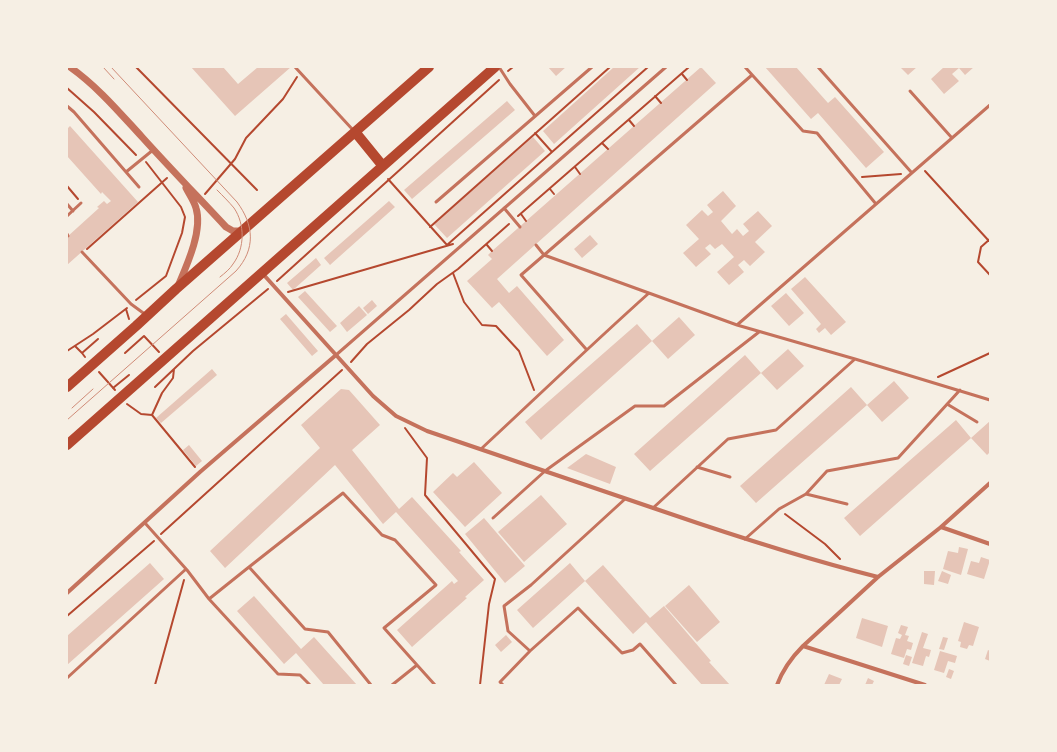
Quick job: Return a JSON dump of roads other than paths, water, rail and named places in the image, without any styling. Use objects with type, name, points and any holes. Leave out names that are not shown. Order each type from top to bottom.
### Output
[{"type":"highway","points":[[67,387],[148,316],[176,289],[429,67]]},
{"type":"highway","points":[[67,445],[495,67]]},
{"type":"highway","points":[[356,132],[382,166]]},
{"type":"street","points":[[70,67],[87,79],[106,97],[226,227],[233,231],[242,231]]},
{"type":"street","points":[[176,289],[190,254],[197,227],[196,208],[182,181]]},
{"type":"street","points":[[262,273],[373,396],[396,416],[427,431],[625,499],[745,539],[878,577]]},
{"type":"street","points":[[67,593],[200,472],[336,355]]},
{"type":"street","points":[[777,685],[782,672],[791,658],[803,646],[878,577],[941,527],[990,483]]},
{"type":"street","points":[[941,527],[990,544]]},
{"type":"street","points":[[803,646],[925,685]]},
{"type":"lane","points":[[295,67],[356,132]]},
{"type":"lane","points":[[499,67],[535,116]]},
{"type":"lane","points":[[436,202],[592,67]]},
{"type":"lane","points":[[336,355],[666,67]]},
{"type":"lane","points":[[745,67],[803,131],[817,133],[876,204]]},
{"type":"lane","points":[[818,67],[912,173]]},
{"type":"lane","points":[[586,349],[520,275],[752,75]]},
{"type":"lane","points":[[910,91],[952,138]]},
{"type":"lane","points":[[737,325],[990,105]]},
{"type":"lane","points":[[67,106],[74,112],[139,187]]},
{"type":"lane","points":[[126,172],[154,149]]},
{"type":"lane","points":[[67,216],[81,203]]},
{"type":"lane","points":[[67,204],[73,211]]},
{"type":"lane","points":[[504,208],[520,227]]},
{"type":"lane","points":[[536,244],[544,255],[737,325],[990,400]]},
{"type":"lane","points":[[83,252],[131,304],[148,316]]},
{"type":"lane","points":[[481,449],[586,349],[649,293]]},
{"type":"lane","points":[[493,518],[545,471],[635,406],[664,406],[759,332]]},
{"type":"lane","points":[[653,508],[728,439],[776,430],[855,359]]},
{"type":"lane","points":[[745,539],[779,509],[806,494],[827,471],[898,458],[960,390]]},
{"type":"lane","points":[[947,404],[977,422]]},
{"type":"lane","points":[[697,467],[730,477]]},
{"type":"lane","points":[[209,599],[343,493],[382,535],[395,540],[436,585],[384,628],[435,685]]},
{"type":"lane","points":[[806,494],[847,504]]},
{"type":"lane","points":[[530,651],[508,631],[504,606],[531,586],[625,499]]},
{"type":"lane","points":[[145,523],[209,599],[278,674],[300,675],[310,685]]},
{"type":"lane","points":[[249,567],[305,629],[328,632],[372,685]]},
{"type":"lane","points":[[67,678],[186,570]]},
{"type":"lane","points":[[496,685],[530,651],[578,608],[622,653],[633,650],[640,644],[676,685]]},
{"type":"lane","points":[[392,685],[417,665]]},
{"type":"lane","points":[[500,682],[503,685]]},
{"type":"tram line","points":[[103,67],[114,79]]},
{"type":"tram line","points":[[67,420],[236,271],[242,263],[250,246],[247,219],[237,202],[111,67]]},
{"type":"tram line","points":[[217,190],[238,214],[242,229],[240,251],[237,258],[230,268],[220,277]]},
{"type":"tram line","points":[[72,408],[93,389]]}]
